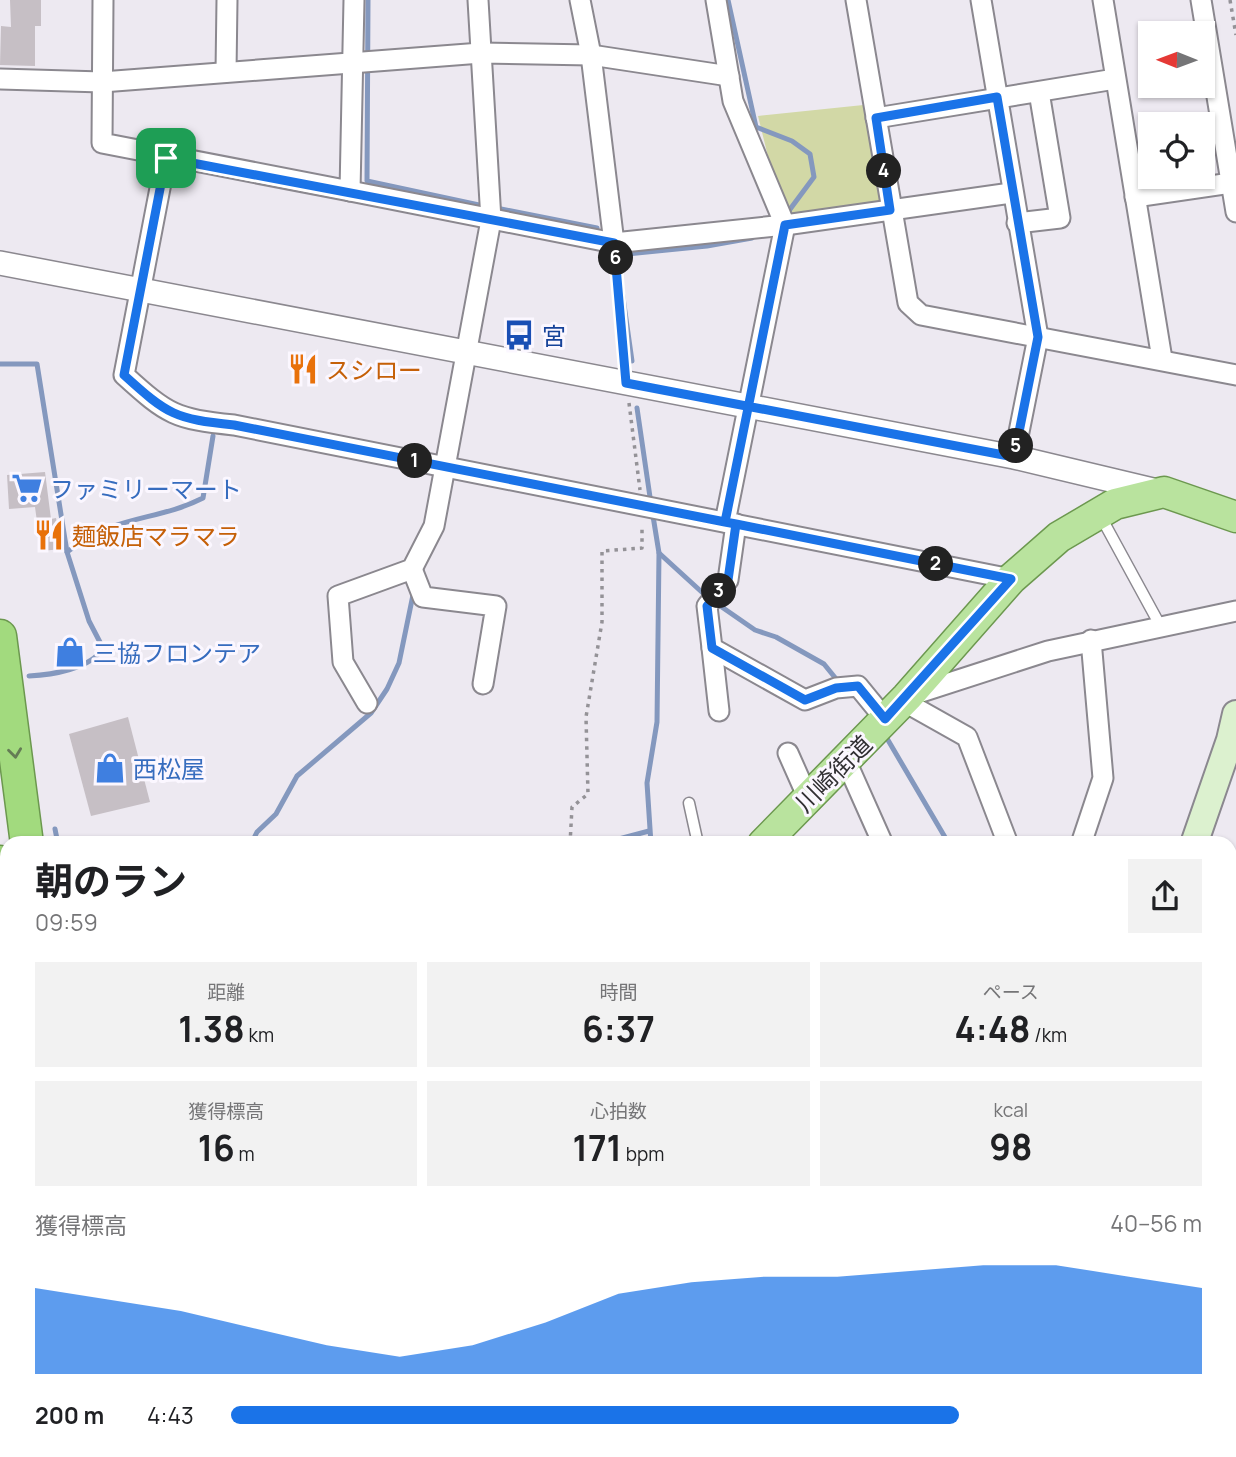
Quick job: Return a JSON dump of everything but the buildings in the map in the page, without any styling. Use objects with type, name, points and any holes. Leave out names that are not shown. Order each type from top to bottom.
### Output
[{"type":"highway","points":[[0,636],[25,836]]},
{"type":"main road","name":"川崎街道","points":[[776,836],[808,798],[898,706],[1011,579],[1059,537],[1098,513],[1136,496],[1164,492]]},
{"type":"main road","points":[[1164,492],[1236,517]]},
{"type":"main road","points":[[1197,836],[1230,740],[1236,714]]},
{"type":"street","points":[[103,0],[103,143],[166,158],[614,243],[785,225],[1011,193]]},
{"type":"street","points":[[226,72],[227,0]]},
{"type":"street","points":[[350,191],[363,62],[354,0]]},
{"type":"street","points":[[367,703],[343,662],[338,596],[412,569],[435,526],[491,220],[478,0]]},
{"type":"street","points":[[579,0],[591,55],[614,243]]},
{"type":"street","points":[[716,0],[729,76],[740,120],[785,225],[747,406],[730,523],[728,580],[707,606],[719,711]]},
{"type":"street","points":[[856,0],[908,303],[921,315],[1236,375]]},
{"type":"street","points":[[981,0],[1011,193],[1038,337],[1014,457]]},
{"type":"street","points":[[1103,0],[1162,359]]},
{"type":"street","points":[[1201,0],[1236,212]]},
{"type":"street","points":[[0,79],[102,82],[481,52],[591,55],[729,76]]},
{"type":"street","points":[[876,118],[1115,79]]},
{"type":"street","points":[[1017,223],[1060,218],[1039,92]]},
{"type":"street","points":[[166,158],[124,375],[159,406],[187,420],[234,425],[1011,579]]},
{"type":"street","points":[[1135,197],[1231,183]]},
{"type":"street","points":[[0,263],[1014,457],[1164,492]]},
{"type":"street","points":[[412,569],[423,597],[496,606],[483,684]]},
{"type":"street","points":[[898,706],[968,675],[1091,640],[1236,611]]},
{"type":"street","points":[[1084,836],[1103,778],[1091,640]]},
{"type":"street","points":[[712,648],[805,700],[836,688],[858,686],[967,737],[1005,836]]},
{"type":"street","points":[[788,753],[808,798]]},
{"type":"street","points":[[846,761],[879,836]]},
{"type":"lane","points":[[1098,513],[1161,627]]},
{"type":"lane","points":[[689,803],[696,836]]},
{"type":"path","points":[[1230,0],[1236,34]]},
{"type":"path","points":[[570,836],[572,807],[588,794],[586,718],[602,622],[602,551],[642,548],[642,505],[626,383],[614,243]]},
{"type":"green space","points":[[873,104],[890,210],[785,225],[758,116]]},
{"type":"waterway","points":[[368,0],[367,181],[479,205]]},
{"type":"waterway","points":[[728,0],[756,127],[792,141],[810,154],[814,177],[785,216]]},
{"type":"waterway","points":[[501,209],[597,228]]},
{"type":"waterway","points":[[632,361],[617,255],[707,246],[752,238]]},
{"type":"waterway","points":[[0,364],[37,364],[67,552],[89,621],[103,648],[80,666],[29,676]]},
{"type":"waterway","points":[[637,408],[650,497]]},
{"type":"waterway","points":[[67,552],[101,531],[186,506],[203,498],[213,436]]},
{"type":"waterway","points":[[650,836],[647,783],[657,722],[659,553],[653,516]]},
{"type":"waterway","points":[[659,553],[705,595]]},
{"type":"waterway","points":[[255,836],[276,814],[297,776],[371,713],[387,689],[399,663],[414,590]]},
{"type":"waterway","points":[[716,603],[755,630],[776,637],[824,664],[837,680]]},
{"type":"waterway","points":[[885,735],[944,836]]},
{"type":"waterway","points":[[55,829],[56,836]]},
{"type":"waterway","points":[[630,836],[649,831]]},
{"type":"place","name":"宮","points":[[519,335]]},
{"type":"place","name":"スシロー","points":[[303,369]]},
{"type":"place","name":"ファミリーマート","points":[[27,488]]},
{"type":"place","name":"麺飯店マラマラ","points":[[49,535]]},
{"type":"place","name":"三協フロンテア","points":[[70,652]]},
{"type":"place","name":"西松屋","points":[[110,768]]},
{"type":"route","points":[[166,158],[124,375],[159,406],[187,420],[234,425],[725,522],[736,524],[1011,579],[885,719],[858,686],[836,688],[805,700],[712,648],[707,606],[728,580],[736,524],[725,522],[747,406],[785,225],[890,210],[876,118],[997,97],[1011,193],[1038,337],[1014,457],[825,422],[747,406],[626,383],[614,243],[166,158]]}]
